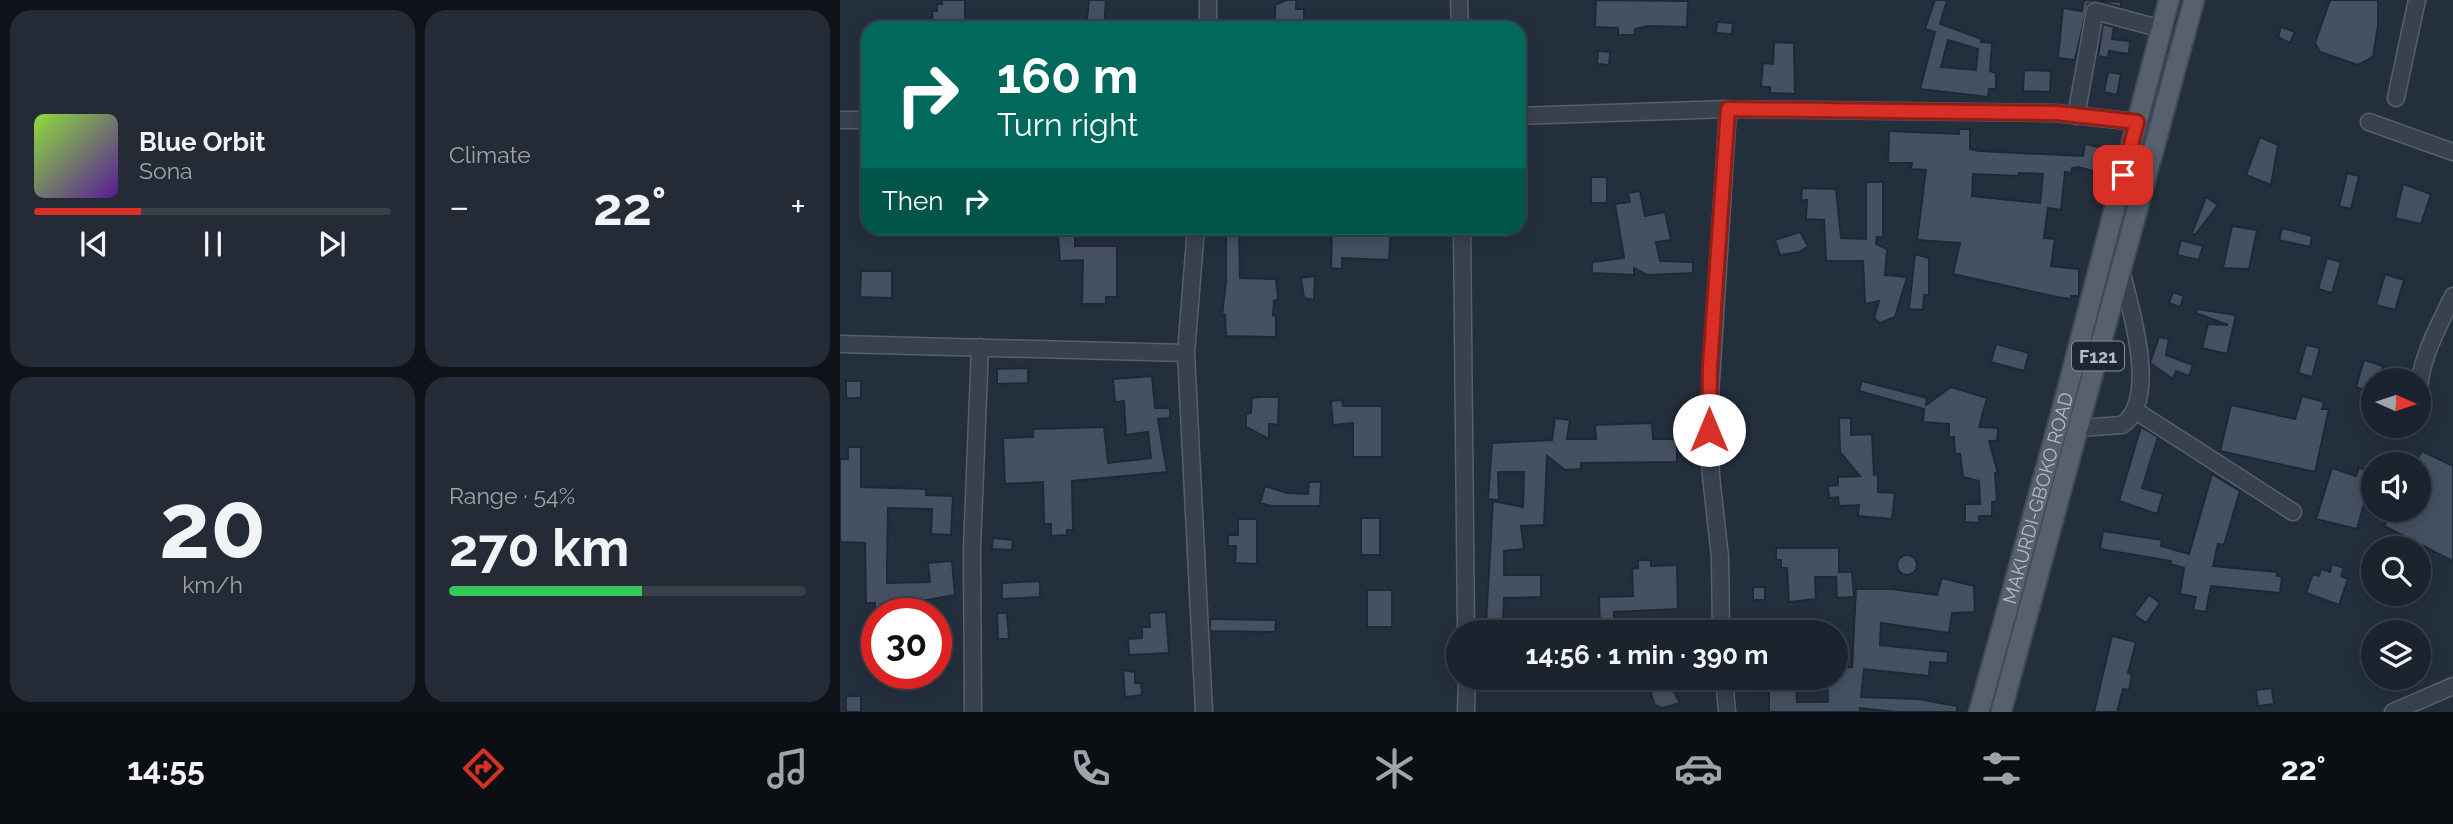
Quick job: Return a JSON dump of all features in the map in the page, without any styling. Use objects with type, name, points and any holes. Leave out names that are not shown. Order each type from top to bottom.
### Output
[{"type":"main road","name":"MAKURDI-GBOKO ROAD","points":[[1979,712],[2058,427],[2169,0]]},
{"type":"main road","name":"F121","points":[[2001,712],[2122,274],[2194,0]]},
{"type":"street","points":[[1208,0],[1208,21]]},
{"type":"street","points":[[1459,0],[1460,21]]},
{"type":"street","points":[[2396,99],[2417,0]]},
{"type":"street","points":[[2076,116],[2095,11],[2162,29]]},
{"type":"street","points":[[1721,620],[1720,557],[1711,476],[1709,411],[1728,109]]},
{"type":"street","points":[[1526,116],[1728,109],[2076,116],[2137,122]]},
{"type":"street","points":[[840,120],[861,120]]},
{"type":"street","points":[[2370,122],[2453,152]]},
{"type":"street","points":[[1195,235],[1185,353],[1203,712]]},
{"type":"street","points":[[1462,235],[1466,620]]},
{"type":"street","points":[[2078,428],[2123,425],[2136,411],[2140,369],[2137,331],[2122,274]]},
{"type":"street","points":[[2424,368],[2436,332],[2453,296]]},
{"type":"street","points":[[840,344],[1185,353]]},
{"type":"street","points":[[973,712],[972,548],[980,347]]},
{"type":"street","points":[[2136,411],[2293,512]]},
{"type":"street","points":[[2393,712],[2453,686]]},
{"type":"street","points":[[1466,690],[1466,712]]},
{"type":"street","points":[[1725,690],[1727,712]]},
{"type":"building","points":[[942,0],[965,0],[965,21],[933,21],[932,11],[937,11],[937,4],[942,4]]},
{"type":"building","points":[[1089,0],[1106,0],[1104,21],[1087,21]]},
{"type":"building","points":[[1286,0],[1296,0],[1296,9],[1304,9],[1304,21],[1275,21],[1275,5]]},
{"type":"building","points":[[1596,0],[1688,1],[1687,27],[1648,26],[1635,29],[1634,35],[1618,35],[1618,28],[1595,27]]},
{"type":"building","points":[[1935,0],[1947,0],[1940,24],[1982,39],[1981,42],[1992,43],[1990,71],[1996,73],[1996,89],[1989,89],[1988,97],[1920,89],[1935,32],[1925,29]],"holes":[[[1948,40],[1978,49],[1976,70],[1941,67]]]},
{"type":"building","points":[[2084,0],[2121,2],[2121,7],[2097,1],[2088,4],[2075,60],[2058,58],[2063,8],[2082,11]]},
{"type":"building","points":[[2330,0],[2378,0],[2378,26],[2373,57],[2358,65],[2320,52],[2315,43]]},
{"type":"building","points":[[1717,22],[1733,23],[1732,34],[1716,33]]},
{"type":"building","points":[[2103,24],[2114,27],[2112,39],[2130,41],[2129,54],[2109,51],[2108,58],[2098,56]]},
{"type":"building","points":[[2281,27],[2295,32],[2290,43],[2278,37]]},
{"type":"building","points":[[1774,42],[1794,43],[1795,94],[1770,93],[1770,87],[1761,87],[1763,63],[1773,64]]},
{"type":"building","points":[[1598,51],[1610,52],[1609,65],[1597,64]]},
{"type":"building","points":[[2024,70],[2051,71],[2050,92],[2023,91]]},
{"type":"building","points":[[2108,72],[2121,74],[2117,95],[2104,92]]},
{"type":"building","points":[[1959,129],[1970,129],[1970,149],[1979,151],[2083,156],[2085,144],[2102,148],[2097,172],[2078,167],[2072,168],[2071,173],[2065,172],[2061,210],[2048,208],[2044,238],[2055,239],[2051,266],[2079,269],[2079,296],[2071,296],[2071,299],[2057,297],[1953,274],[1960,243],[1917,240],[1926,170],[1911,169],[1912,163],[1888,163],[1889,131],[1959,134]],"holes":[[[1973,174],[2043,174],[2040,203],[1972,196]]]},
{"type":"building","points":[[2260,137],[2278,145],[2271,185],[2246,175]]},
{"type":"building","points":[[2347,173],[2359,176],[2351,209],[2339,206]]},
{"type":"building","points":[[1591,177],[1607,177],[1607,203],[1591,203]]},
{"type":"building","points":[[1866,182],[1883,182],[1883,238],[1877,237],[1876,244],[1887,249],[1885,275],[1907,277],[1895,317],[1880,323],[1874,318],[1879,301],[1865,304],[1863,261],[1826,261],[1824,220],[1806,219],[1807,200],[1801,200],[1802,188],[1836,189],[1841,238],[1866,239]]},
{"type":"building","points":[[2403,184],[2431,194],[2421,224],[2395,218]]},
{"type":"building","points":[[1640,191],[1645,216],[1665,212],[1671,240],[1656,242],[1660,261],[1693,262],[1693,273],[1647,275],[1634,268],[1634,275],[1592,273],[1592,262],[1624,258],[1615,204],[1630,202],[1628,193]]},
{"type":"building","points":[[2206,197],[2218,205],[2195,235],[2192,233]]},
{"type":"building","points":[[2232,226],[2257,230],[2249,269],[2223,268]]},
{"type":"building","points":[[2282,228],[2312,236],[2310,247],[2279,240]]},
{"type":"building","points":[[1800,232],[1808,246],[1800,252],[1780,255],[1775,240]]},
{"type":"building","points":[[1058,235],[1075,235],[1075,246],[1117,246],[1117,297],[1106,297],[1106,304],[1082,304],[1083,260],[1060,261]]},
{"type":"building","points":[[1226,235],[1239,235],[1240,278],[1276,279],[1278,299],[1274,301],[1273,315],[1276,317],[1276,337],[1226,336],[1225,315],[1222,316],[1226,281]]},
{"type":"building","points":[[1332,235],[1391,235],[1389,260],[1342,258],[1342,269],[1331,268]]},
{"type":"building","points":[[2181,240],[2203,246],[2199,260],[2177,255]]},
{"type":"building","points":[[1915,254],[1929,258],[1929,295],[1924,295],[1923,310],[1909,309]]},
{"type":"building","points":[[2327,258],[2341,262],[2332,293],[2318,289]]},
{"type":"building","points":[[861,271],[892,271],[892,298],[860,297]]},
{"type":"building","points":[[2385,274],[2404,280],[2395,310],[2376,305]]},
{"type":"building","points":[[1315,276],[1314,300],[1304,298],[1301,278]]},
{"type":"building","points":[[2173,292],[2184,296],[2180,307],[2169,303]]},
{"type":"building","points":[[2197,309],[2236,315],[2227,354],[2202,348],[2208,324],[2228,325],[2196,313]]},
{"type":"building","points":[[2159,337],[2169,339],[2166,355],[2193,365],[2189,376],[2176,371],[2173,379],[2150,363]]},
{"type":"building","points":[[1996,344],[2029,353],[2024,371],[1991,362]]},
{"type":"building","points":[[2306,345],[2320,348],[2312,377],[2298,373]]},
{"type":"building","points":[[2364,360],[2383,366],[2382,368],[2362,368]]},
{"type":"building","points":[[1028,368],[1028,383],[997,384],[997,369]]},
{"type":"building","points":[[2361,370],[2361,389],[2356,387]]},
{"type":"building","points":[[1152,376],[1155,408],[1170,408],[1170,418],[1158,419],[1167,472],[1072,481],[1073,530],[1067,530],[1067,535],[1051,536],[1051,524],[1044,524],[1043,482],[1005,484],[1003,438],[1033,437],[1033,429],[1104,427],[1108,463],[1151,458],[1148,432],[1126,435],[1124,401],[1115,402],[1113,379]]},
{"type":"building","points":[[846,381],[861,381],[861,398],[846,398]]},
{"type":"building","points":[[1862,381],[1927,398],[1926,405],[1951,387],[1987,398],[1979,427],[1998,428],[1997,441],[1989,441],[1998,473],[1995,473],[1997,501],[1992,502],[1992,516],[1979,516],[1979,523],[1965,522],[1965,504],[1980,504],[1979,481],[1963,477],[1960,454],[1955,454],[1954,437],[1949,437],[1949,424],[1923,422],[1924,409],[1859,391]]},
{"type":"building","points":[[2302,396],[2324,402],[2322,409],[2329,409],[2315,472],[2220,451],[2231,405],[2295,419]]},
{"type":"building","points":[[1279,397],[1278,425],[1269,424],[1269,439],[1246,427],[1246,414],[1251,413],[1252,398]]},
{"type":"building","points":[[1342,400],[1343,406],[1382,406],[1382,457],[1353,457],[1353,423],[1333,425],[1331,401]]},
{"type":"building","points":[[1555,418],[1570,420],[1567,439],[1596,439],[1595,425],[1652,423],[1653,439],[1677,439],[1677,462],[1581,463],[1581,469],[1565,470],[1547,456],[1544,525],[1521,526],[1524,549],[1504,551],[1504,575],[1541,575],[1541,597],[1504,598],[1503,620],[1486,620],[1493,501],[1523,507],[1524,472],[1498,472],[1499,500],[1488,499],[1492,443],[1552,440]]},
{"type":"building","points":[[1839,418],[1851,418],[1851,435],[1872,434],[1874,475],[1878,474],[1878,492],[1895,493],[1892,519],[1858,516],[1859,505],[1839,506],[1838,497],[1829,498],[1828,486],[1838,485],[1838,477],[1860,476],[1840,452]]},
{"type":"building","points":[[2141,427],[2158,437],[2142,488],[2163,494],[2157,514],[2119,501]]},
{"type":"building","points":[[848,447],[861,447],[861,487],[926,489],[926,495],[953,496],[951,535],[931,534],[932,509],[888,508],[887,583],[930,582],[928,563],[952,561],[955,595],[938,598],[866,598],[865,543],[840,542],[840,459],[848,459]]},
{"type":"building","points":[[2431,455],[2453,466],[2453,561],[2431,550],[2431,536],[2404,536],[2384,526],[2386,522],[2431,522]]},
{"type":"building","points":[[2332,468],[2356,476],[2361,469],[2361,515],[2357,529],[2316,519]]},
{"type":"building","points":[[2212,474],[2240,491],[2224,545],[2218,544],[2213,566],[2277,572],[2277,576],[2282,576],[2280,593],[2211,586],[2206,612],[2193,610],[2196,597],[2180,594],[2184,568],[2170,564],[2171,561],[2100,549],[2103,531],[2162,540],[2161,546],[2189,554]]},
{"type":"building","points":[[1309,482],[1321,482],[1320,506],[1272,506],[1260,503],[1265,486],[1287,493],[1308,494]]},
{"type":"building","points":[[1361,518],[1380,518],[1380,555],[1361,555]]},
{"type":"building","points":[[1238,519],[1257,519],[1257,564],[1235,563],[1236,546],[1228,546],[1228,535],[1238,535]]},
{"type":"building","points":[[993,538],[1013,540],[1012,550],[992,549]]},
{"type":"building","points":[[1776,548],[1839,548],[1839,572],[1852,572],[1854,597],[1837,598],[1836,577],[1815,577],[1816,599],[1789,602],[1787,568],[1781,568],[1781,560],[1776,560]]},
{"type":"building","points":[[1907,555],[1914,558],[1917,565],[1914,572],[1907,575],[1900,572],[1897,565],[1900,558]]},
{"type":"building","points":[[1638,560],[1651,560],[1651,566],[1677,565],[1678,609],[1614,612],[1614,620],[1600,620],[1599,597],[1633,596],[1632,569],[1638,568]]},
{"type":"building","points":[[2332,564],[2344,568],[2341,576],[2348,579],[2339,605],[2306,593],[2313,574],[2319,576],[2321,569],[2330,572]]},
{"type":"building","points":[[1942,578],[1974,586],[1975,612],[1952,613],[1949,633],[1881,623],[1880,645],[1948,652],[1947,663],[1930,662],[1929,676],[1864,669],[1861,697],[1918,699],[1957,706],[1957,712],[1897,712],[1860,708],[1860,712],[1769,712],[1769,692],[1756,692],[1797,690],[1797,702],[1828,702],[1828,690],[1848,690],[1848,667],[1852,667],[1856,589],[1891,589],[1937,595]]},
{"type":"building","points":[[1040,581],[1040,597],[1002,599],[1002,583]]},
{"type":"building","points":[[1753,587],[1765,587],[1765,600],[1753,600]]},
{"type":"building","points":[[1367,590],[1392,590],[1392,627],[1367,627]]},
{"type":"building","points":[[2149,595],[2160,603],[2146,623],[2134,615]]},
{"type":"building","points":[[1166,612],[1169,653],[1129,655],[1128,639],[1142,638],[1142,627],[1150,627],[1149,613]]},
{"type":"building","points":[[997,613],[1007,613],[1009,639],[998,639]]},
{"type":"building","points":[[1210,619],[1276,620],[1275,632],[1210,631]]},
{"type":"building","points":[[2112,636],[2136,642],[2128,673],[2132,674],[2129,690],[2123,689],[2117,712],[2094,712]]},
{"type":"building","points":[[1123,670],[1135,672],[1135,683],[1141,683],[1142,695],[1125,697]]},
{"type":"building","points":[[2272,688],[2274,704],[2258,706],[2256,690]]},
{"type":"building","points":[[1653,690],[1673,690],[1680,703],[1662,708],[1655,705],[1651,694]]},
{"type":"building","points":[[846,696],[861,696],[861,712],[846,712]]},
{"type":"route","points":[[1709,430],[1710,366],[1728,109],[2056,113],[2137,122],[2123,175]]}]
